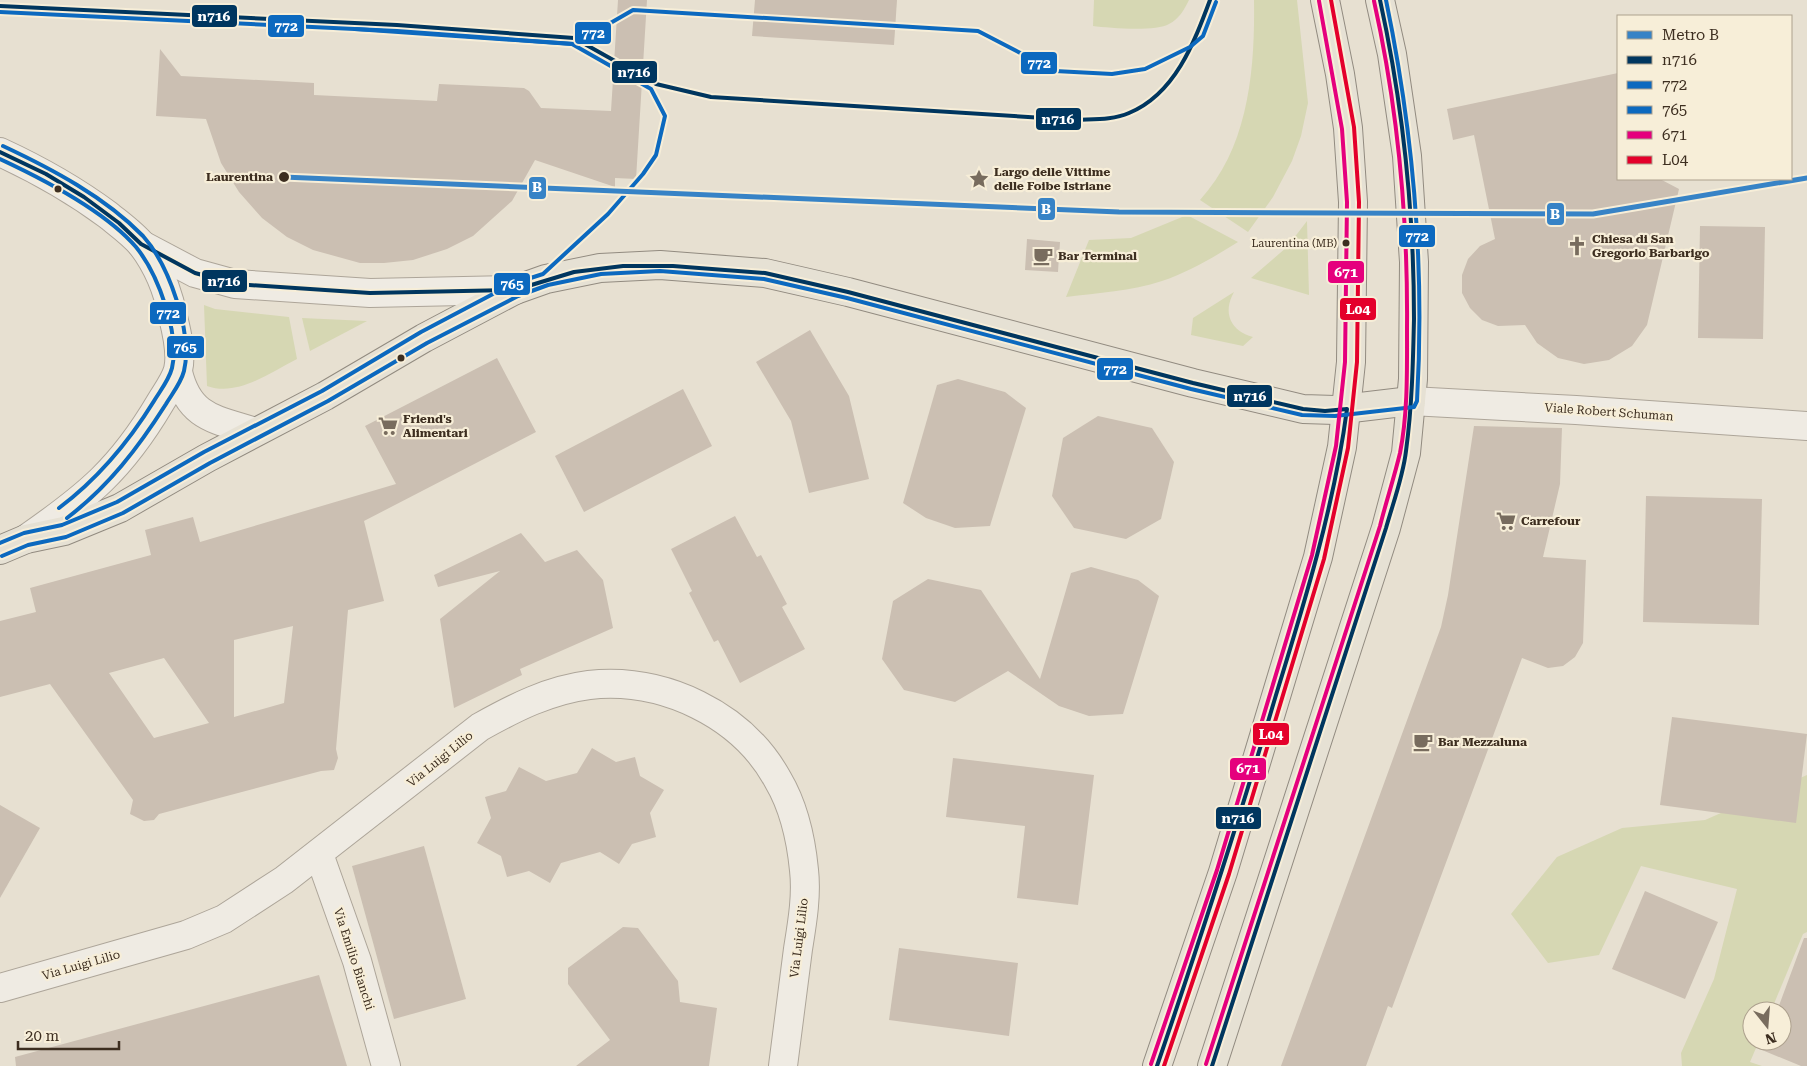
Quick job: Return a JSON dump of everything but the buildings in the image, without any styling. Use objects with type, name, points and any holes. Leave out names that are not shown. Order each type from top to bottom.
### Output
[{"type":"main road","points":[[1157,1066],[1223,872],[1318,557],[1341,456],[1351,362],[1352,193],[1348,128],[1340,74],[1325,0]]},
{"type":"main road","points":[[1212,1066],[1386,528],[1406,453],[1411,401],[1414,262],[1410,181],[1392,54],[1380,0]]},
{"type":"main road","points":[[0,550],[26,540],[64,531],[120,508],[255,432],[325,396],[424,338],[516,290],[574,272],[623,266],[672,266],[765,273],[848,292],[1194,383],[1303,409],[1325,411],[1411,401]]},
{"type":"street","points":[[0,152],[70,188],[119,224],[141,244],[195,273],[235,284],[370,293],[516,290]]},
{"type":"street","points":[[141,244],[166,288],[176,328],[179,356],[178,372],[184,394],[201,411],[213,418],[255,432]]},
{"type":"street","points":[[26,540],[81,500],[106,478],[146,427],[178,372]]},
{"type":"street","name":"Viale Robert Schuman","points":[[1411,401],[1807,426]]},
{"type":"street","name":"Via Luigi Lilio","points":[[0,988],[205,928],[265,894],[428,769],[466,737],[504,713],[529,701],[588,686],[613,684],[658,690],[698,704],[732,726],[764,759],[778,780],[798,833],[805,873],[804,904],[783,1066]]},
{"type":"street","name":"Via Emilio Bianchi","points":[[319,854],[357,961],[386,1066]]},
{"type":"green space","points":[[1094,0],[1189,0],[1183,11],[1173,22],[1154,28],[1132,29],[1093,26]]},
{"type":"green space","points":[[1254,0],[1297,0],[1308,103],[1301,136],[1292,161],[1273,197],[1248,232],[1200,200],[1216,179],[1229,156],[1239,132],[1250,80],[1253,53]]},
{"type":"green space","points":[[1187,215],[1238,242],[1192,269],[1162,281],[1126,289],[1066,297],[1089,240],[1131,238]]},
{"type":"green space","points":[[1307,221],[1309,295],[1251,278],[1287,247]]},
{"type":"green space","points":[[1234,292],[1229,307],[1231,320],[1239,330],[1253,337],[1243,346],[1191,335],[1193,318]]},
{"type":"green space","points":[[204,305],[215,309],[289,317],[297,359],[264,377],[242,386],[219,389],[207,386]]},
{"type":"green space","points":[[302,318],[367,321],[310,351]]},
{"type":"green space","points":[[1807,775],[1807,932],[1803,934],[1775,1001],[1742,1001],[1742,1051],[1755,1051],[1750,1062],[1762,1066],[1682,1066],[1681,1053],[1714,979],[1737,889],[1641,866],[1599,955],[1548,963],[1511,914],[1557,857],[1622,828],[1705,820]]},
{"type":"metro line","name":"B","points":[[283,177],[1119,212],[1593,214],[1807,178]]},
{"type":"transit line","name":"n716","points":[[0,6],[397,25],[574,38],[656,84],[711,97],[1076,120],[1103,119],[1123,115],[1145,104],[1159,93],[1181,66],[1210,0]]},
{"type":"transit line","name":"L04","points":[[1164,1066],[1229,874],[1324,559],[1348,448],[1357,362],[1359,202],[1354,127],[1331,0]]},
{"type":"transit line","name":"n716","points":[[1212,1066],[1386,528],[1405,461],[1412,385],[1414,319],[1412,238],[1401,119],[1380,0]]},
{"type":"transit line","name":"772","points":[[2,556],[28,545],[66,537],[123,513],[210,463],[328,401],[427,343],[518,296],[548,285],[601,274],[660,271],[764,279],[847,298],[1191,389],[1302,415],[1335,416],[1414,407],[1417,401],[1419,350],[1418,250],[1415,200],[1404,100],[1386,0]]},
{"type":"transit line","name":"671","points":[[1151,1064],[1217,870],[1312,555],[1336,446],[1345,362],[1347,202],[1342,129],[1319,1]]},
{"type":"transit line","name":"671","points":[[1206,1064],[1380,526],[1403,438],[1407,359],[1406,246],[1395,123],[1374,1]]},
{"type":"transit line","name":"772","points":[[0,12],[397,31],[574,44],[633,10],[978,31],[1055,71],[1112,74],[1145,69],[1190,47],[1203,36],[1216,2]]},
{"type":"transit line","name":"765","points":[[0,543],[24,533],[62,525],[117,502],[204,452],[322,391],[421,332],[512,284],[543,274],[608,214],[643,174],[656,155],[665,116],[651,89],[572,44],[355,29]]},
{"type":"transit line","name":"765","points":[[3,146],[40,164],[95,196],[143,236],[153,249],[170,281],[182,319],[186,355],[184,371],[179,384],[145,436],[122,466],[96,493],[67,518]]},
{"type":"transit line","name":"n716","points":[[0,152],[46,174],[84,197],[119,223],[141,244],[195,273],[235,284],[370,293],[515,290],[574,272],[623,266],[673,266],[765,273],[848,292],[1193,383],[1303,409],[1325,411],[1347,409],[1335,482],[1308,589],[1233,835],[1157,1066]]},
{"type":"transit line","name":"772","points":[[0,159],[54,186],[91,209],[108,221],[136,247],[159,288],[170,322],[173,339],[174,354],[171,372],[144,416],[100,472],[74,497],[59,508]]},
{"type":"place","name":"Laurentina","points":[[284,177]]},
{"type":"place","name":"Largo delle Vittime delle Foibe Istriane","points":[[979,179]]},
{"type":"place","name":"Laurentina (MB)","points":[[1346,243]]},
{"type":"place","name":"Chiesa di San Gregorio Barbarigo","points":[[1577,246]]},
{"type":"place","name":"Bar Terminal","points":[[1043,256]]},
{"type":"place","name":"Friend's Alimentari","points":[[388,426]]},
{"type":"place","name":"Carrefour","points":[[1506,521]]},
{"type":"place","name":"Bar Mezzaluna","points":[[1423,742]]}]
